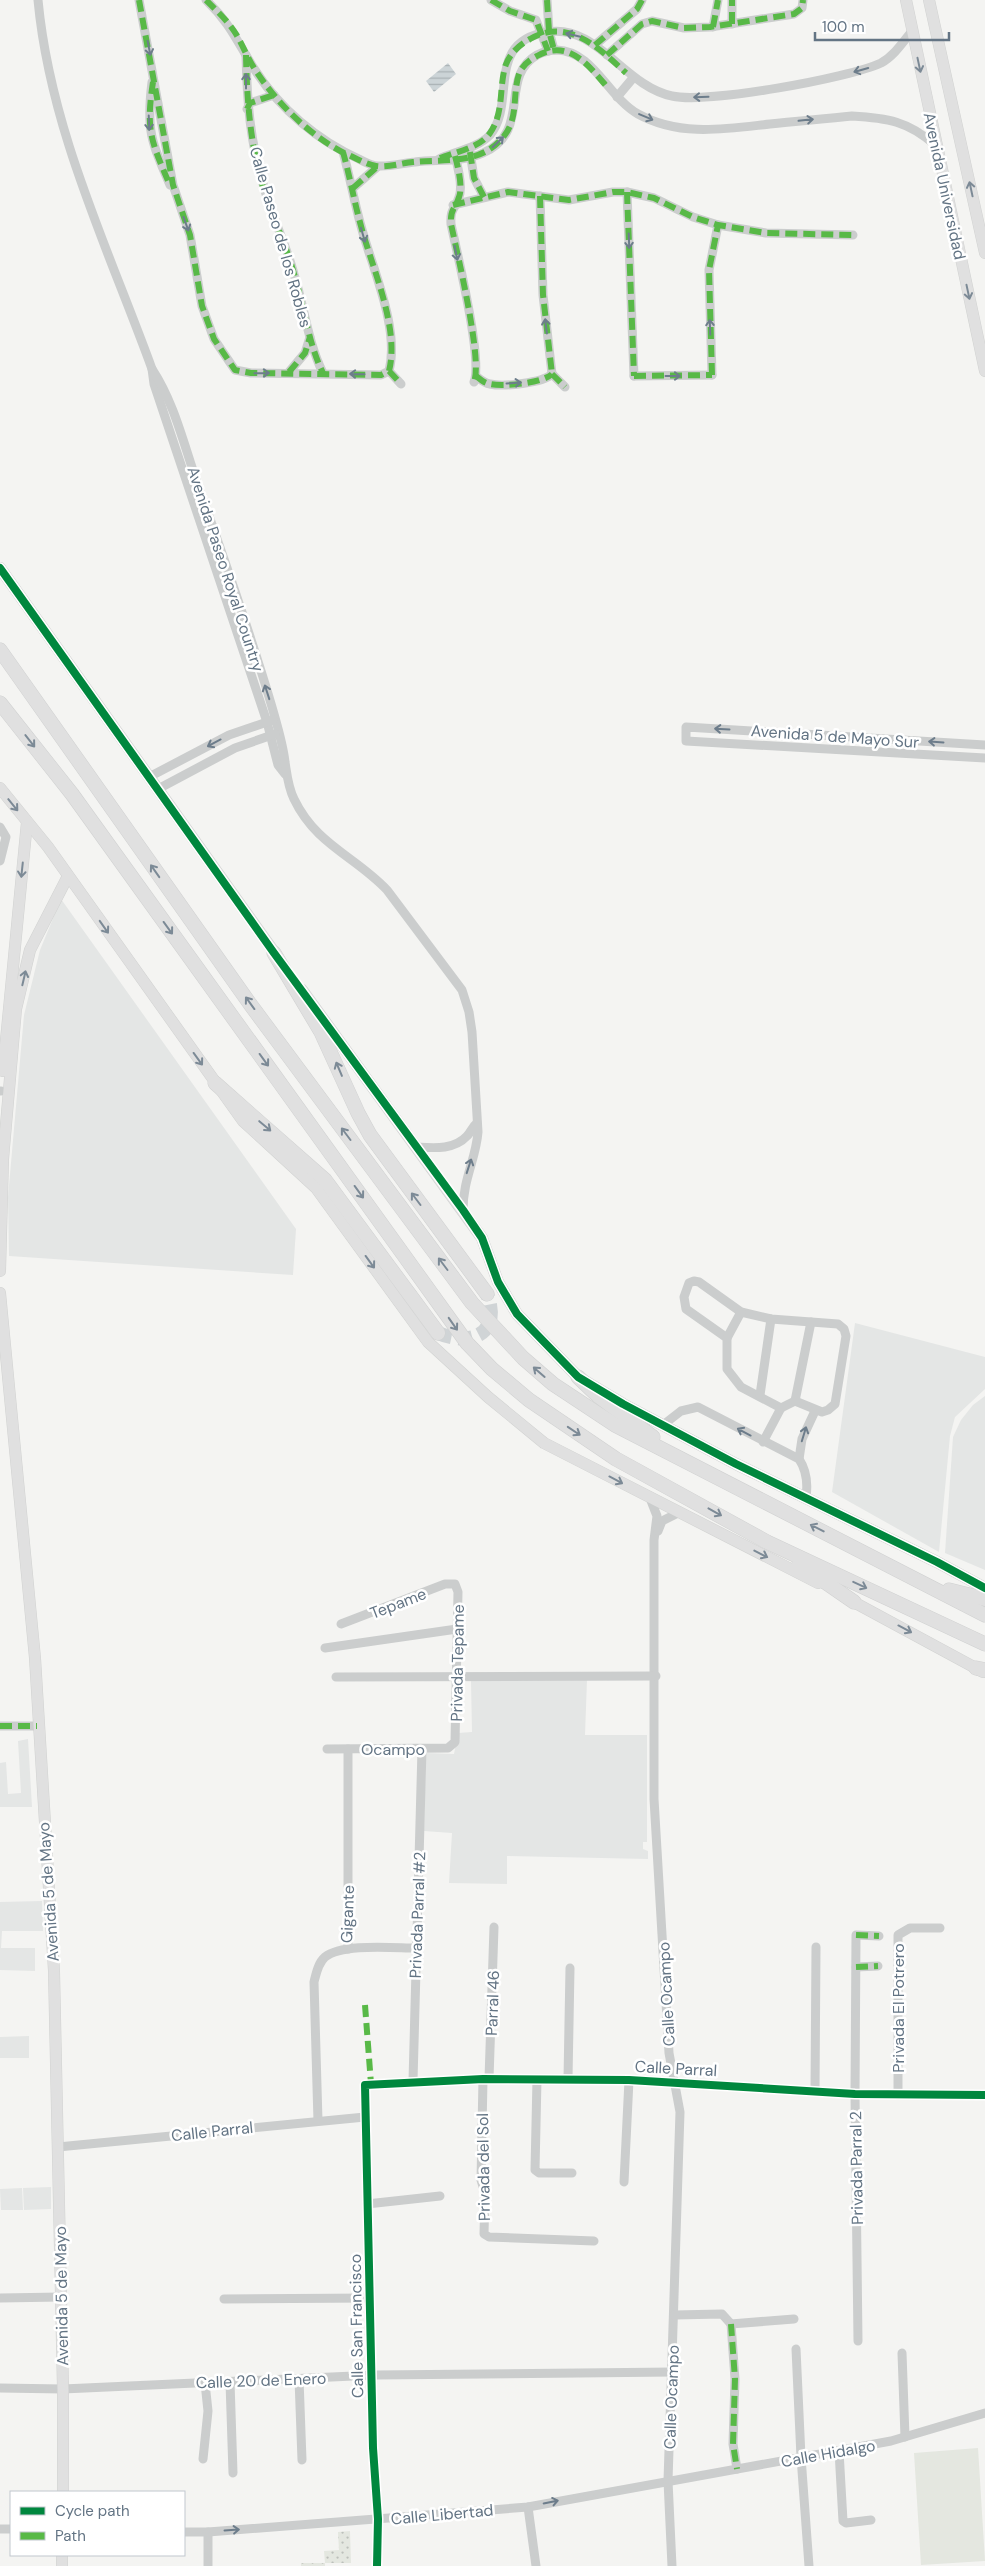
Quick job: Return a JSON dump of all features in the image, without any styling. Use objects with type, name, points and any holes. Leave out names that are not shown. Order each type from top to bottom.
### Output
[{"type":"highway","points":[[0,650],[250,1004],[472,1303],[523,1358],[553,1384],[615,1425],[985,1615]]},
{"type":"highway","points":[[0,703],[72,794],[467,1343],[492,1369],[521,1394],[616,1459],[767,1542],[985,1644]]},
{"type":"highway","points":[[274,953],[321,1032],[370,1135],[487,1294]]},
{"type":"highway","points":[[215,1083],[324,1180],[438,1333]]},
{"type":"highway","points":[[578,1377],[598,1396],[691,1463]]},
{"type":"highway","points":[[767,1542],[854,1602]]},
{"type":"highway","points":[[926,1584],[985,1599]]},
{"type":"main road","name":"Avenida Universidad","points":[[906,0],[985,371]]},
{"type":"main road","name":"Avenida Universidad","points":[[930,0],[985,253]]},
{"type":"main road","points":[[0,568],[274,953],[463,1210],[482,1238],[498,1282],[517,1314],[578,1377],[736,1464],[806,1497],[985,1588]]},
{"type":"main road","points":[[0,788],[68,876],[243,1122],[316,1188],[428,1342],[488,1396],[544,1443],[982,1670]]},
{"type":"main road","points":[[0,1108],[4,1013],[27,822]]},
{"type":"main road","points":[[0,1270],[3,1159],[16,1009],[30,950],[68,876]]},
{"type":"main road","name":"Avenida 5 de Mayo","points":[[0,1293],[35,1658],[37,1726],[54,1971],[63,2389],[63,2491]]},
{"type":"street","name":"Avenida Paseo Royal Country","points":[[38,0],[42,43],[53,93],[82,185],[152,369],[160,381],[215,546],[294,799],[308,822],[338,852],[374,877],[387,890],[462,990],[469,1012],[472,1032],[477,1124],[477,1142],[465,1180],[463,1210]]},
{"type":"street","points":[[139,0],[179,206]]},
{"type":"street","points":[[206,0],[223,17],[246,52],[255,70],[274,95],[299,121],[343,152],[377,166],[455,157],[470,158],[484,153],[504,137],[510,126],[515,110],[519,73],[533,58],[551,50],[577,55],[617,97],[638,114],[670,126],[706,131],[852,116],[875,117],[897,121],[920,131],[936,145]]},
{"type":"street","points":[[491,0],[510,11],[536,20],[546,32]]},
{"type":"street","points":[[547,0],[546,32],[551,50]]},
{"type":"street","points":[[595,45],[630,15],[642,0]]},
{"type":"street","points":[[713,27],[718,0]]},
{"type":"street","points":[[732,0],[732,24]]},
{"type":"street","points":[[607,55],[642,24],[652,22],[684,28],[713,27],[794,14],[802,8],[803,0]]},
{"type":"street","points":[[630,15],[642,24]]},
{"type":"street","points":[[455,157],[489,135],[496,124],[503,78],[510,57],[520,44],[546,32],[571,33],[595,45],[642,84],[672,96],[698,98],[835,77],[866,69],[883,62],[899,48],[912,30]]},
{"type":"street","name":"Calle Paseo de los Robles","points":[[246,52],[247,109],[264,188],[291,262],[310,336],[323,373]]},
{"type":"street","points":[[154,74],[149,104],[150,139],[190,234],[208,326],[225,358],[235,370],[251,373],[289,372],[381,375],[390,371]]},
{"type":"street","points":[[617,97],[633,78]]},
{"type":"street","points":[[247,109],[250,102],[274,95]]},
{"type":"street","points":[[469,148],[474,178],[484,197]]},
{"type":"street","points":[[343,152],[360,224],[384,308],[392,360],[390,371]]},
{"type":"street","points":[[455,157],[460,197],[450,212],[451,224],[474,349],[475,379],[491,385],[543,380],[552,374]]},
{"type":"street","points":[[353,188],[377,166]]},
{"type":"street","points":[[453,205],[508,192],[569,200],[613,192],[627,192],[654,198],[693,217],[718,225],[766,233],[853,235]]},
{"type":"street","points":[[627,192],[632,378],[715,379],[709,270],[718,225]]},
{"type":"street","points":[[540,196],[543,295],[552,374],[565,387]]},
{"type":"street","name":"Calle Paseo de los Robles","points":[[289,372],[305,354],[310,336]]},
{"type":"street","points":[[390,371],[401,384]]},
{"type":"street","points":[[149,777],[229,735],[271,721]]},
{"type":"street","name":"Avenida 5 de Mayo Sur","points":[[985,745],[686,727],[686,741],[985,758]]},
{"type":"street","points":[[158,789],[235,748],[275,734]]},
{"type":"street","points":[[229,735],[235,748]]},
{"type":"street","points":[[0,827],[6,837],[0,860]]},
{"type":"street","points":[[417,1147],[433,1148],[455,1145],[466,1137],[477,1124]]},
{"type":"street","points":[[727,1338],[686,1309],[684,1297],[690,1283],[699,1282],[742,1312],[771,1319],[838,1324],[844,1329],[846,1336],[835,1404],[828,1410],[815,1411],[795,1401]]},
{"type":"street","points":[[742,1312],[727,1338],[728,1369],[741,1387],[781,1408]]},
{"type":"street","points":[[760,1396],[771,1319]]},
{"type":"street","points":[[795,1401],[811,1322]]},
{"type":"street","points":[[763,1442],[781,1408],[795,1401]]},
{"type":"street","points":[[663,1425],[681,1411],[698,1407],[799,1459],[805,1467],[807,1478],[806,1497]]},
{"type":"street","points":[[799,1459],[802,1439],[815,1411]]},
{"type":"street","name":"Calle Ocampo","points":[[650,1498],[657,1516],[654,1540],[656,1676],[654,1799],[669,2053],[676,2081],[680,2112],[668,2481],[672,2566]]},
{"type":"street","points":[[654,1540],[662,1521],[680,1512]]},
{"type":"street","name":"Tepame","points":[[341,1624],[445,1584],[455,1584]]},
{"type":"street","name":"Privada Tepame","points":[[455,1584],[458,1592],[455,1742]]},
{"type":"street","points":[[325,1648],[457,1629]]},
{"type":"street","points":[[336,1677],[456,1675],[656,1676]]},
{"type":"street","points":[[0,1726],[37,1726]]},
{"type":"street","name":"Ocampo","points":[[327,1749],[448,1748],[455,1742]]},
{"type":"street","name":"Gigante","points":[[318,2121],[314,1982],[317,1968],[324,1958],[348,1949],[348,1749]]},
{"type":"street","name":"Privada Parral #2","points":[[413,2081],[422,1749]]},
{"type":"street","name":"Parral 46","points":[[486,2078],[494,1927]]},
{"type":"street","name":"Privada El Potrero","points":[[898,2095],[898,1935],[910,1928],[940,1928]]},
{"type":"street","name":"Privada Parral 2","points":[[858,2341],[855,2094],[856,1935],[879,1936]]},
{"type":"street","points":[[815,2092],[816,1947]]},
{"type":"street","points":[[348,1949],[416,1948]]},
{"type":"street","points":[[856,1967],[878,1966]]},
{"type":"street","points":[[568,2079],[570,1968]]},
{"type":"street","name":"Calle Parral","points":[[365,2085],[486,2078],[568,2079],[676,2081],[855,2094],[985,2095]]},
{"type":"street","name":"Privada del Sol","points":[[486,2078],[481,2180],[485,2193],[484,2234],[489,2237],[594,2241]]},
{"type":"street","points":[[537,2079],[536,2170],[539,2173],[572,2173]]},
{"type":"street","points":[[624,2182],[629,2080]]},
{"type":"street","name":"Calle San Francisco","points":[[365,2085],[373,2448],[378,2519],[377,2566]]},
{"type":"street","name":"Calle Parral","points":[[58,2147],[365,2117]]},
{"type":"street","points":[[367,2204],[440,2196]]},
{"type":"street","points":[[0,2298],[61,2297]]},
{"type":"street","points":[[224,2299],[369,2298]]},
{"type":"street","points":[[674,2315],[722,2314],[731,2324],[735,2380],[733,2444],[738,2469]]},
{"type":"street","points":[[731,2324],[794,2320]]},
{"type":"street","points":[[796,2349],[800,2458],[809,2566]]},
{"type":"street","points":[[902,2352],[905,2437]]},
{"type":"street","name":"Calle 20 de Enero","points":[[0,2388],[63,2389],[371,2375],[673,2372]]},
{"type":"street","points":[[299,2379],[302,2460]]},
{"type":"street","points":[[230,2382],[232,2473]]},
{"type":"street","points":[[203,2459],[208,2412],[205,2383]]},
{"type":"street","name":"Calle Hidalgo","points":[[668,2481],[839,2451],[905,2437],[985,2412]]},
{"type":"street","points":[[839,2451],[842,2516],[846,2523],[871,2520]]},
{"type":"street","name":"Calle Libertad","points":[[185,2532],[208,2532],[528,2507],[668,2481]]},
{"type":"street","points":[[528,2507],[536,2566]]},
{"type":"street","points":[[208,2532],[208,2566]]},
{"type":"shaded area","points":[[448,63],[456,74],[434,92],[426,81]]},
{"type":"shaded area","points":[[61,899],[296,1229],[293,1275],[9,1256],[8,1197],[24,1015],[40,950]]},
{"type":"shaded area","points":[[855,1323],[985,1357],[985,1389],[955,1417],[950,1436],[939,1552],[832,1492]]},
{"type":"shaded area","points":[[985,1396],[985,1570],[945,1553],[953,1437],[961,1420],[973,1405]]},
{"type":"shaded area","points":[[587,1680],[585,1735],[647,1735],[647,1842],[643,1842],[643,1849],[648,1851],[648,1859],[507,1856],[507,1884],[449,1883],[452,1833],[424,1831],[426,1753],[454,1754],[458,1733],[472,1732],[471,1681]]},
{"type":"shaded area","points":[[28,1739],[32,1807],[0,1807],[0,1763],[6,1762],[8,1794],[21,1793],[18,1741]]},
{"type":"shaded area","points":[[42,1901],[43,1931],[2,1931],[1,1948],[35,1948],[35,1971],[0,1970],[0,1902]]},
{"type":"shaded area","points":[[29,2036],[29,2058],[0,2058],[0,2037]]},
{"type":"shaded area","points":[[51,2187],[51,2209],[24,2210],[23,2188]]},
{"type":"shaded area","points":[[22,2188],[23,2210],[1,2210],[0,2189]]},
{"type":"shaded area","points":[[978,2448],[985,2561],[921,2565],[914,2453]]},
{"type":"shaded area","points":[[350,2531],[351,2563],[325,2563],[324,2551],[339,2550],[338,2532]]},
{"type":"shaded area","points":[[301,2563],[325,2563],[325,2566],[301,2566]]},
{"type":"tunnel","points":[[438,1333],[462,1338],[481,1334],[487,1328],[490,1319],[491,1308],[487,1294]]},
{"type":"marked path","points":[[139,0],[173,185],[190,235],[202,306],[214,339],[235,370],[251,373],[381,375],[389,371],[391,336],[388,317],[361,226],[343,152]]},
{"type":"marked path","points":[[206,0],[236,34],[264,83],[306,128],[331,146],[376,166],[462,159],[485,152],[495,145],[509,129],[520,71],[531,59],[548,51],[559,50],[569,52],[586,63],[608,88]]},
{"type":"marked path","points":[[491,0],[510,11],[536,20],[548,51]]},
{"type":"marked path","points":[[547,0],[549,31],[554,50]]},
{"type":"marked path","points":[[595,45],[637,9],[642,0]]},
{"type":"marked path","points":[[713,27],[718,0]]},
{"type":"marked path","points":[[732,0],[732,24]]},
{"type":"marked path","points":[[607,55],[642,24],[652,21],[684,28],[710,27],[794,14],[802,8],[803,0]]},
{"type":"marked path","points":[[440,158],[474,146],[490,133],[497,117],[503,75],[507,62],[515,50],[530,39],[544,33],[570,33],[594,45],[626,73]]},
{"type":"marked path","points":[[246,55],[250,122],[259,171],[291,263],[310,337],[323,373]]},
{"type":"marked path","points":[[153,82],[150,111],[151,134],[169,183]]},
{"type":"marked path","points":[[247,109],[250,103],[274,95]]},
{"type":"marked path","points":[[470,152],[474,178],[484,197]]},
{"type":"marked path","points":[[455,156],[460,177],[460,193],[452,212],[451,224],[472,330],[476,370],[474,382]]},
{"type":"marked path","points":[[353,188],[377,167]]},
{"type":"marked path","points":[[453,205],[508,192],[569,200],[613,192],[627,192],[654,198],[693,217],[718,225],[766,233],[853,235]]},
{"type":"marked path","points":[[627,192],[634,376]]},
{"type":"marked path","points":[[540,196],[543,295],[552,374]]},
{"type":"marked path","points":[[712,375],[709,270],[718,225]]},
{"type":"marked path","points":[[289,372],[305,353],[310,337]]},
{"type":"marked path","points":[[389,371],[401,384]]},
{"type":"marked path","points":[[552,374],[565,387]]},
{"type":"marked path","points":[[476,376],[488,384],[504,385],[532,382],[552,374]]},
{"type":"marked path","points":[[634,376],[712,375]]},
{"type":"marked path","points":[[0,1726],[37,1726]]},
{"type":"marked path","points":[[856,1935],[879,1936]]},
{"type":"marked path","points":[[856,1967],[878,1966]]},
{"type":"marked path","points":[[365,2005],[371,2084]]},
{"type":"marked path","points":[[731,2324],[735,2379],[733,2444],[737,2469]]},
{"type":"cycle path","points":[[0,568],[274,953],[463,1210],[482,1238],[498,1282],[517,1314],[578,1377],[623,1404],[736,1464],[937,1562],[985,1588]]},
{"type":"cycle path","points":[[377,2566],[378,2519],[373,2448],[365,2085],[483,2079],[629,2080],[855,2094],[985,2095]]}]
